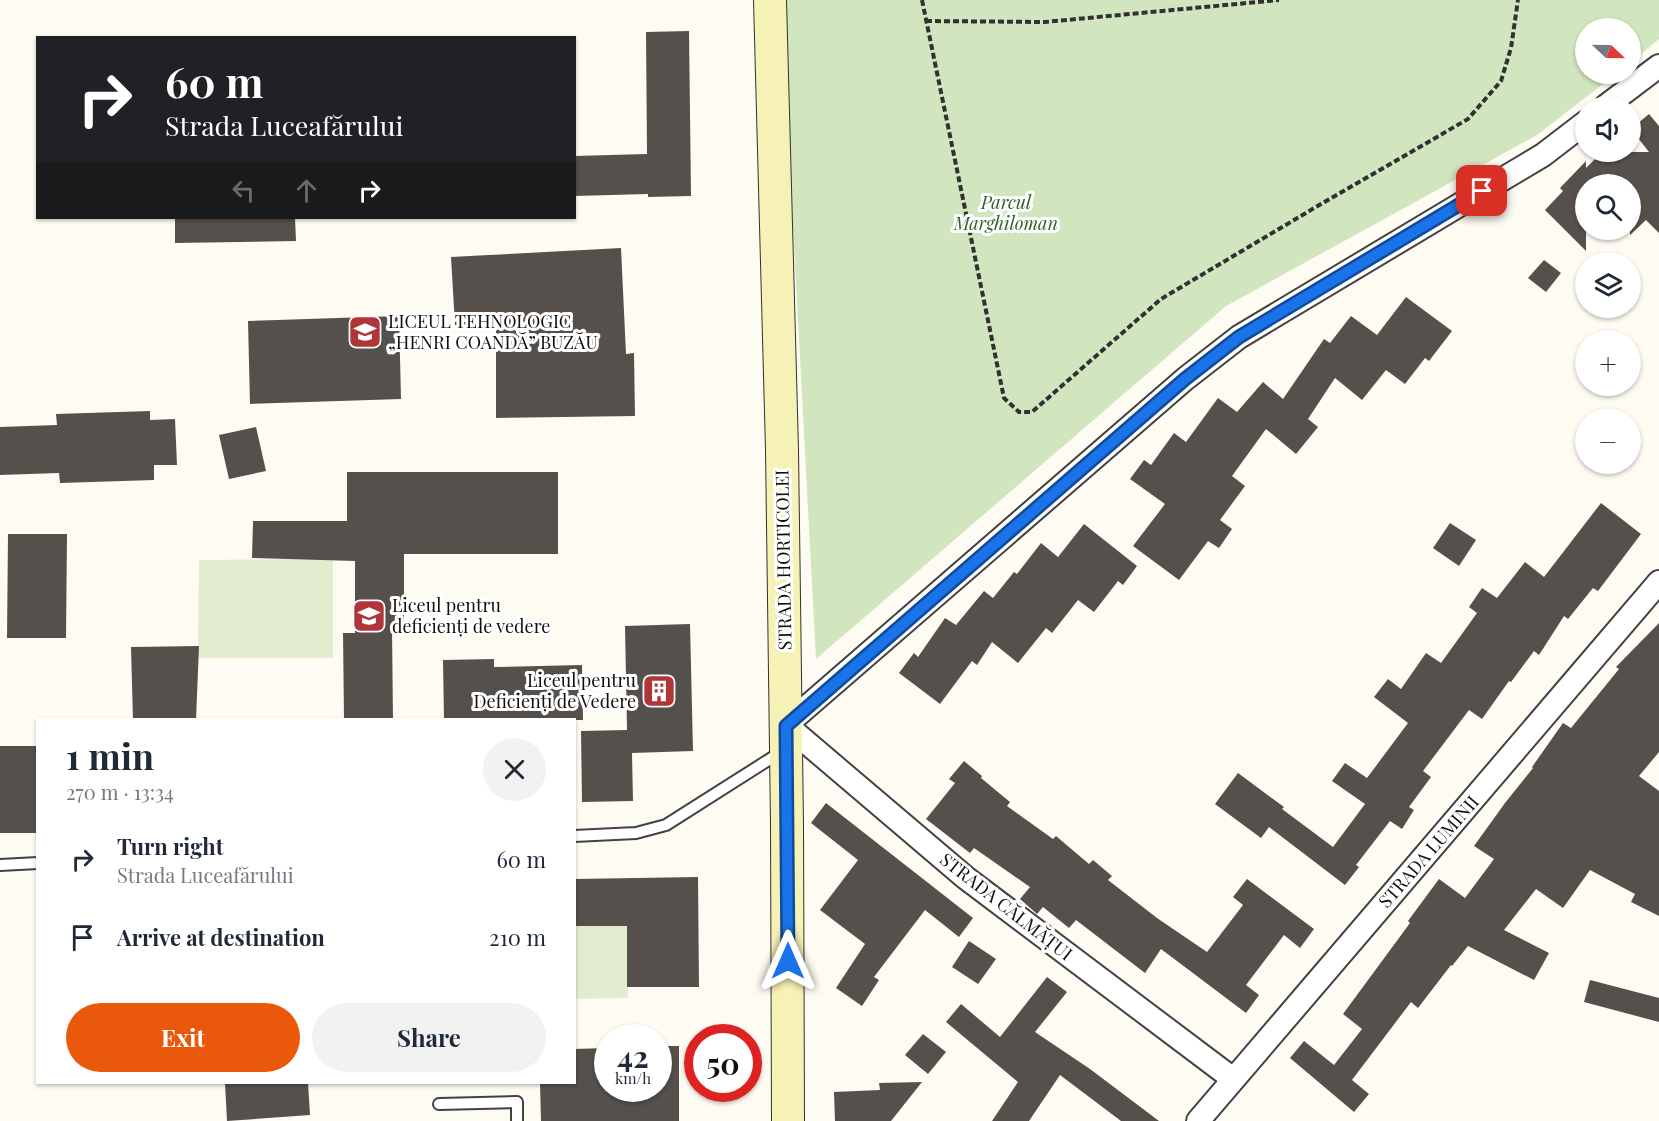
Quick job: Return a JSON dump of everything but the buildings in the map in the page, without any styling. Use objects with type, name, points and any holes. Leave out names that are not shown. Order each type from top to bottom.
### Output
[{"type":"main road","name":"STRADA HORTICOLEI","points":[[770,0],[782,450],[788,1121]]},
{"type":"street","points":[[1619,96],[1659,66]]},
{"type":"street","points":[[786,737],[1185,379],[1239,337],[1543,155],[1575,130]]},
{"type":"street","name":"STRADA LUMINII","points":[[1198,1121],[1658,586]]},
{"type":"street","name":"STRADA CĂLMĂȚUI","points":[[786,737],[966,878],[1233,1079]]},
{"type":"lane","points":[[576,836],[636,833],[666,825],[786,737]]},
{"type":"lane","points":[[0,865],[36,863]]},
{"type":"lane","points":[[439,1104],[517,1102],[517,1121]]},
{"type":"path","points":[[922,0],[1004,398],[1019,411],[1032,412],[1161,299],[1468,119],[1501,81],[1511,48],[1518,0]]},
{"type":"path","points":[[926,21],[1046,22],[1279,0]]},
{"type":"green space","name":"Parcul Marghiloman","points":[[781,0],[1659,0],[1659,39],[1641,54],[1641,18],[1575,18],[1575,84],[1603,84],[1588,96],[1575,96],[1575,106],[1537,135],[1226,306],[816,659]]},
{"type":"green space","points":[[333,559],[333,658],[198,658],[199,560]]},
{"type":"green space","points":[[576,926],[627,926],[628,998],[576,999]]},
{"type":"place","name":"LICEUL TEHNOLOGIC „HENRI COANDĂ” BUZĂU","points":[[365,332]]},
{"type":"place","name":"Liceul pentru deficienți de vedere","points":[[369,616]]},
{"type":"place","name":"Liceul pentru Deficienți de Vedere","points":[[659,691]]},
{"type":"route","points":[[788,961],[786,726],[1185,379],[1239,337],[1482,191]]}]
